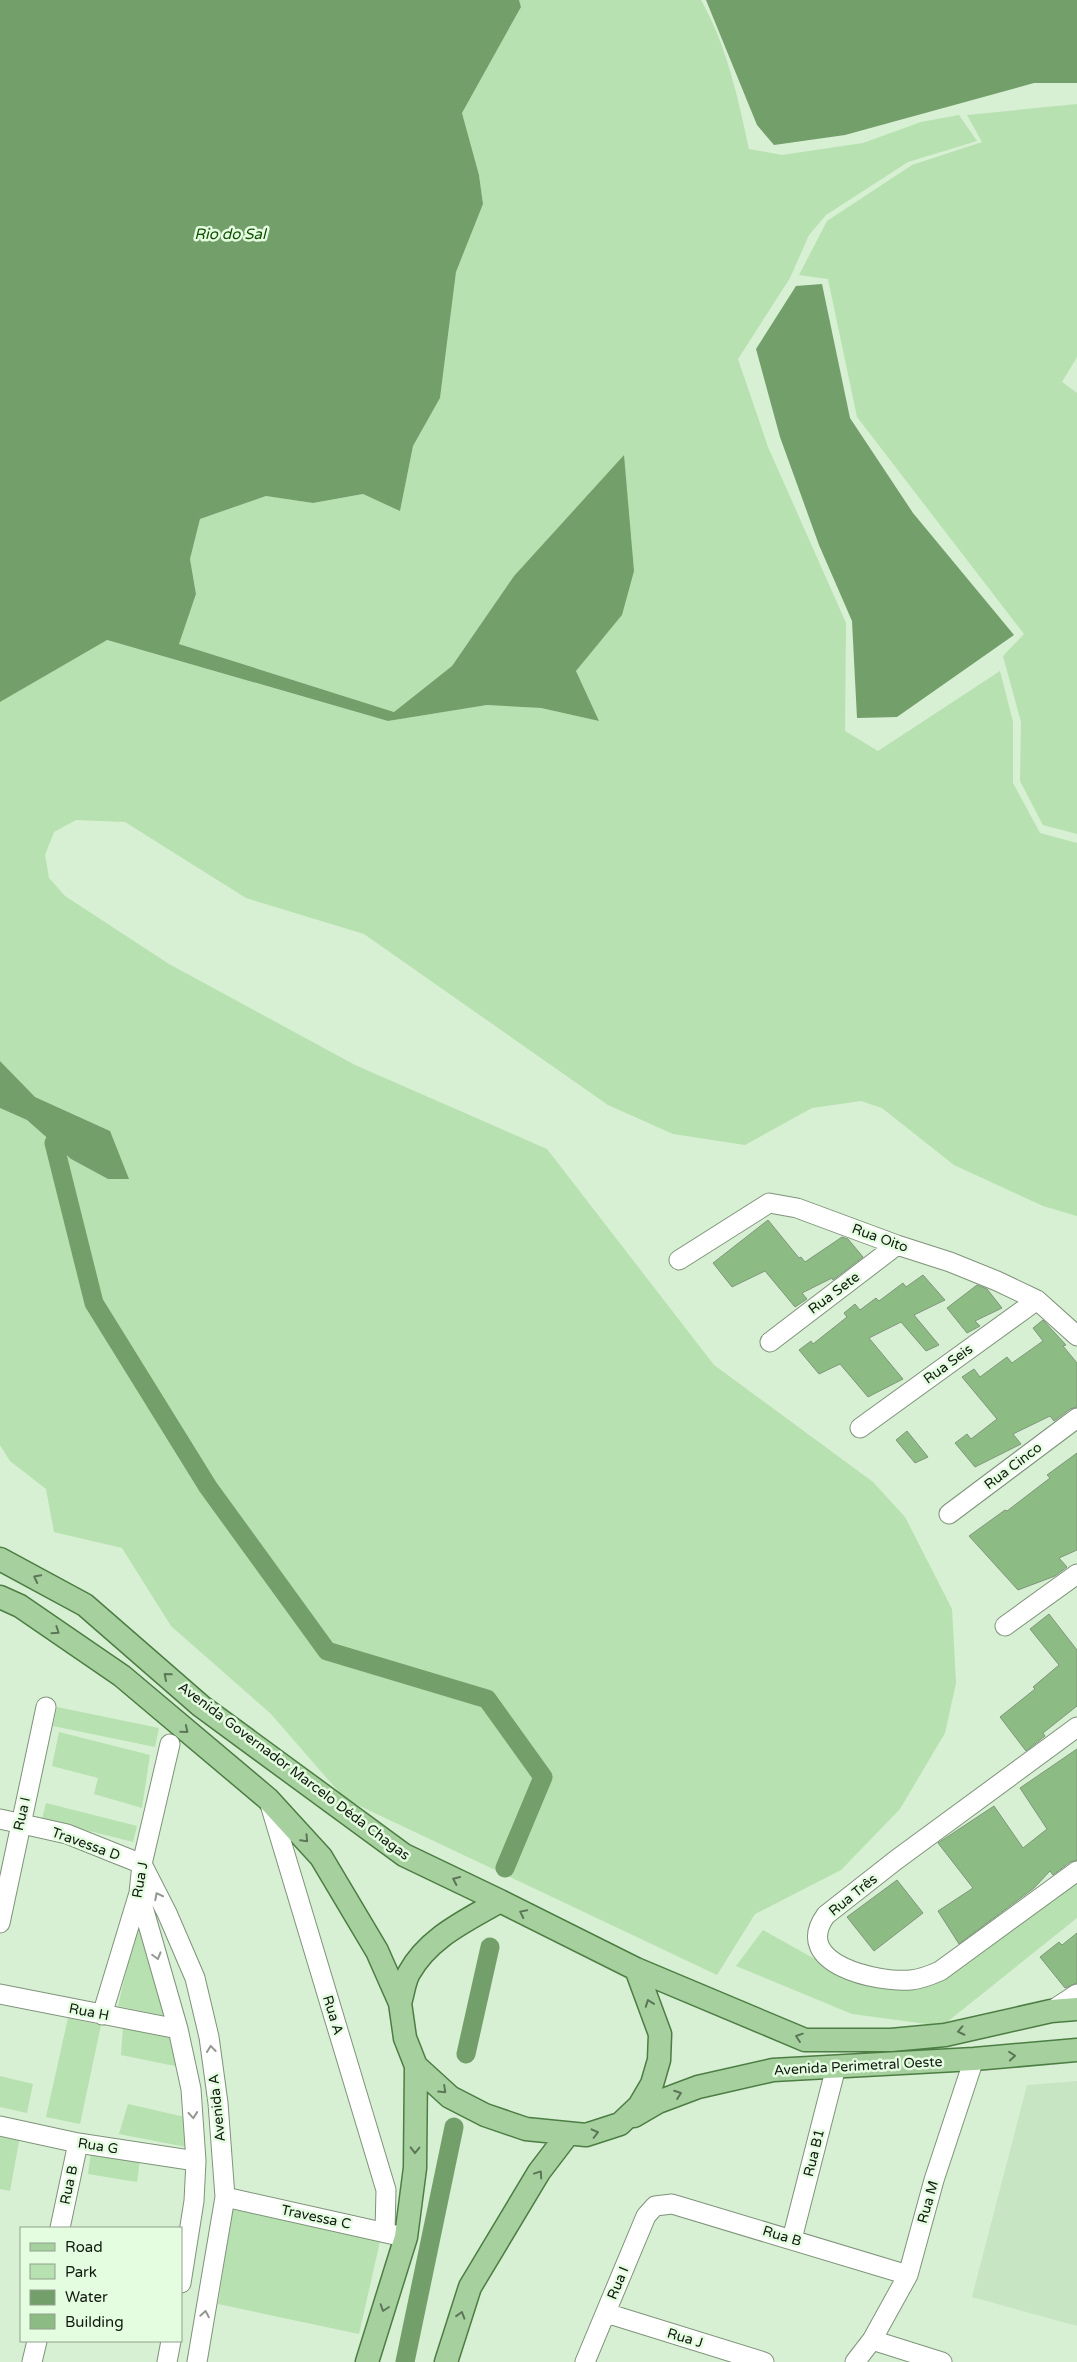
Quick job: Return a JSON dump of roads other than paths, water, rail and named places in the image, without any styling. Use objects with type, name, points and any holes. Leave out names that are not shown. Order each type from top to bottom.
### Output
[{"type":"main road","name":"Avenida Governador Marcelo Déda Chagas","points":[[0,1559],[85,1605],[202,1706],[404,1855],[636,1968]]},
{"type":"main road","points":[[0,1597],[20,1606],[122,1676],[268,1799],[321,1857],[377,1951],[400,2003],[405,2038],[416,2066],[414,2168],[406,2237],[367,2362]]},
{"type":"main road","points":[[400,2003],[408,1974],[424,1950],[448,1931],[500,1901]]},
{"type":"main road","points":[[416,2066],[450,2097],[485,2115],[526,2129],[586,2135],[620,2124],[638,2106],[652,2084],[659,2060],[660,2034],[636,1968]]},
{"type":"main road","name":"Avenida Perimetral Oeste","points":[[636,1968],[805,2040],[891,2040],[945,2035],[1051,2011],[1077,2009]]},
{"type":"main road","name":"Avenida Perimetral Oeste","points":[[620,2124],[658,2102],[698,2087],[773,2070],[974,2059],[1077,2050]]},
{"type":"main road","points":[[446,2362],[470,2287],[539,2172],[568,2134]]},
{"type":"street","name":"Rua Oito","points":[[679,1260],[769,1203],[798,1208],[897,1245],[950,1262],[1037,1300],[1077,1336]]},
{"type":"street","name":"Rua Sete","points":[[770,1342],[897,1245]]},
{"type":"street","name":"Rua Seis","points":[[860,1428],[1037,1300]]},
{"type":"street","name":"Rua Cinco","points":[[949,1514],[1077,1418]]},
{"type":"street","points":[[1005,1626],[1077,1574]]},
{"type":"street","name":"Rua I","points":[[0,1923],[46,1707]]},
{"type":"street","name":"Rua Três","points":[[1077,1727],[896,1860],[826,1916],[819,1927],[818,1940],[824,1954],[829,1959],[837,1965],[860,1974],[886,1979],[920,1978],[940,1971],[1077,1870]]},
{"type":"street","name":"Rua J","points":[[102,2015],[139,1893],[142,1864],[170,1744]]},
{"type":"street","name":"Rua A","points":[[268,1799],[386,2190],[384,2232]]},
{"type":"street","name":"Travessa D","points":[[0,1819],[67,1834],[142,1864]]},
{"type":"street","name":"Avenida A","points":[[142,1864],[186,1956],[203,2006],[218,2103],[225,2198],[197,2362]]},
{"type":"street","name":"Avenida A","points":[[139,1893],[178,2029],[191,2089],[196,2161],[194,2201],[182,2278]]},
{"type":"street","name":"Rua H","points":[[0,1994],[178,2029]]},
{"type":"street","points":[[1051,2011],[1077,1994]]},
{"type":"street","name":"Rua M","points":[[872,2340],[908,2275],[934,2180],[974,2059]]},
{"type":"street","name":"Rua B1","points":[[792,2239],[836,2067]]},
{"type":"street","name":"Rua G","points":[[0,2126],[78,2143],[196,2161]]},
{"type":"street","name":"Rua B","points":[[60,2227],[78,2143]]},
{"type":"street","name":"Travessa C","points":[[225,2198],[406,2237]]},
{"type":"street","name":"Rua B","points":[[655,2206],[672,2204],[908,2275]]},
{"type":"street","name":"Rua I","points":[[585,2362],[646,2216],[655,2206]]},
{"type":"street","name":"Rua J","points":[[606,2313],[764,2362]]},
{"type":"street","points":[[855,2362],[872,2340],[942,2362]]},
{"type":"street","points":[[32,2362],[37,2342]]},
{"type":"street","points":[[167,2362],[171,2342]]},
{"type":"water","name":"Rio do Sal","points":[[0,0],[519,0],[521,7],[462,113],[479,175],[483,204],[456,272],[440,398],[413,446],[400,511],[363,494],[313,503],[266,496],[200,519],[190,559],[196,594],[179,644],[394,712],[452,666],[514,576],[624,455],[634,571],[622,615],[576,671],[599,721],[541,708],[487,705],[388,721],[107,640],[0,702]]},
{"type":"water","points":[[706,0],[1077,0],[1077,83],[1034,83],[845,135],[774,145],[757,125]]},
{"type":"water","points":[[822,284],[850,418],[913,513],[1014,635],[897,717],[857,718],[852,621],[819,545],[780,437],[756,349],[796,286]]},
{"type":"water","points":[[0,1061],[35,1097],[110,1131],[129,1179],[108,1179],[71,1159],[27,1120],[0,1108]]},
{"type":"waterway","points":[[54,1143],[94,1303],[208,1487],[327,1651],[487,1699],[543,1777],[505,1868]]},
{"type":"waterway","points":[[466,2054],[490,1947]]},
{"type":"waterway","points":[[405,2362],[454,2127]]}]
